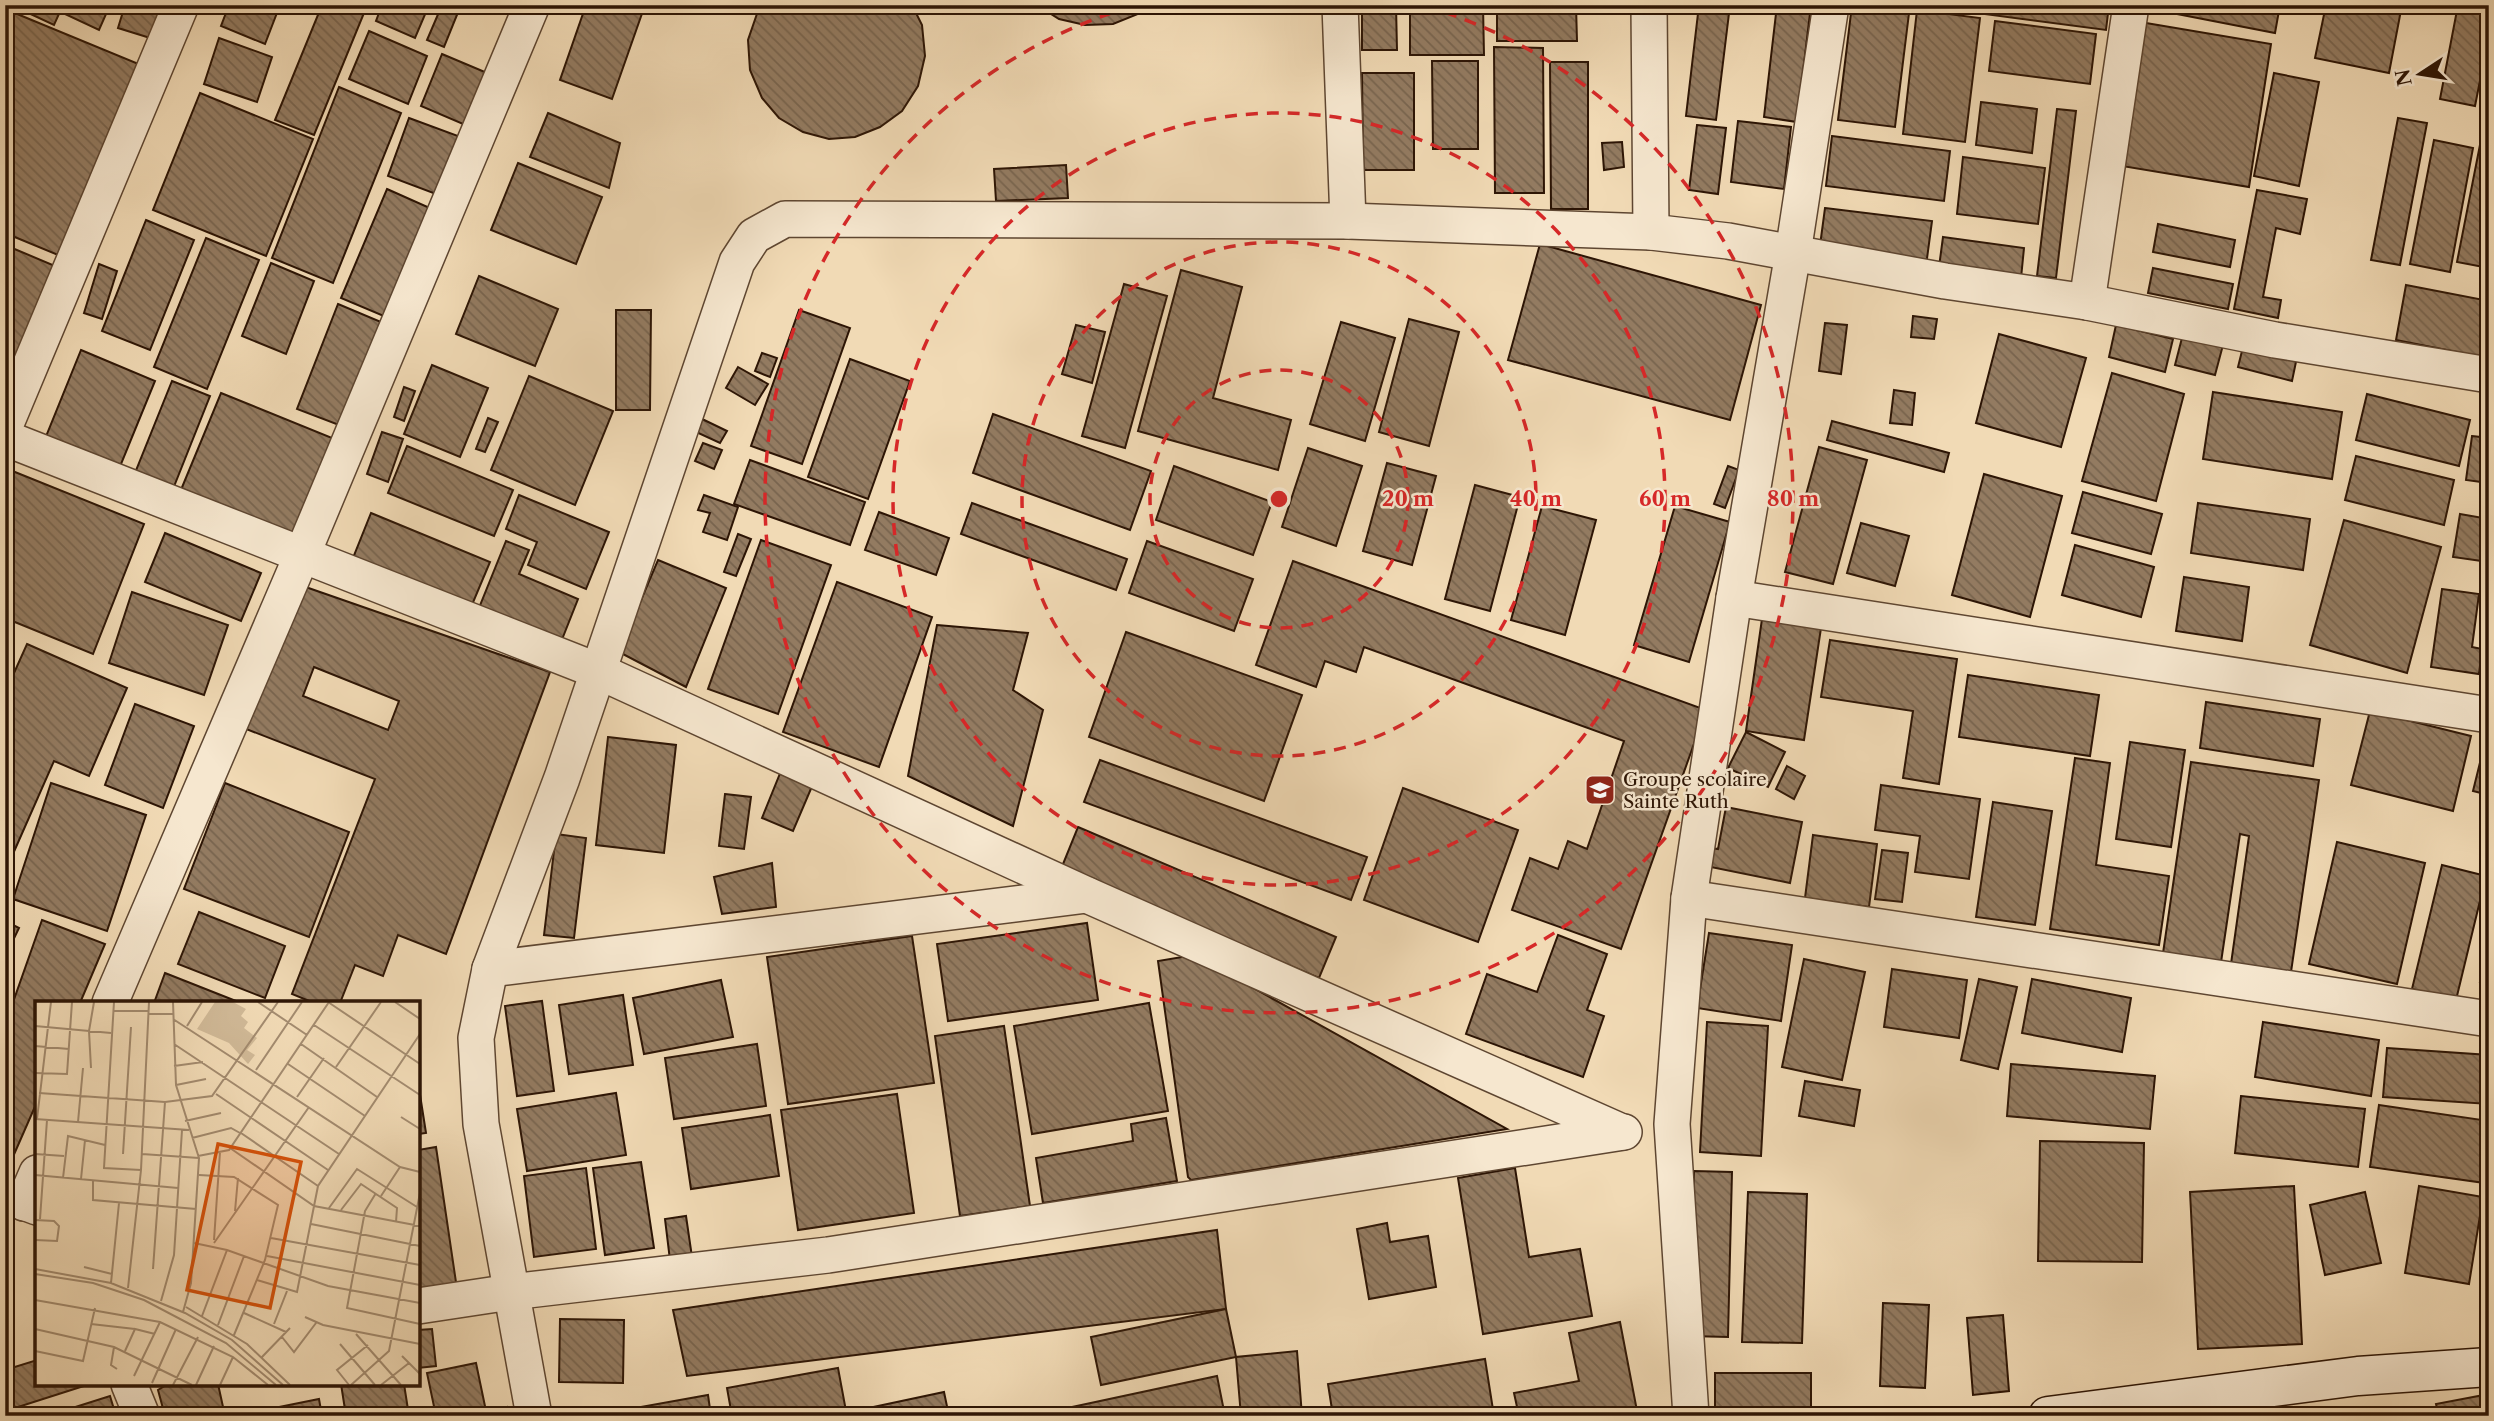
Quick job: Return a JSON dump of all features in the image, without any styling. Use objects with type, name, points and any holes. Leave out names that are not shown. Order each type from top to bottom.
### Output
[{"type":"street","points":[[5,426],[181,5]]},
{"type":"street","points":[[111,1001],[302,555],[532,5]]},
{"type":"street","points":[[1340,5],[1348,221]]},
{"type":"street","points":[[1649,5],[1651,232]]},
{"type":"street","points":[[1691,1416],[1672,1124],[1689,898],[1734,598],[1793,253],[1831,5]]},
{"type":"street","points":[[2087,302],[2131,5]]},
{"type":"street","points":[[534,1416],[481,1125],[476,1038],[490,969],[562,778],[737,262],[754,236],[785,219],[1348,221],[1651,232],[1728,241],[1945,281],[2087,302],[2275,340],[2489,374]]},
{"type":"street","points":[[5,438],[598,671],[1087,895],[1622,1132]]},
{"type":"street","points":[[1734,598],[2489,715]]},
{"type":"street","points":[[490,969],[1087,895]]},
{"type":"street","points":[[1689,898],[2489,1019]]},
{"type":"street","points":[[420,1306],[511,1292],[842,1253],[1672,1124]]},
{"type":"street","points":[[2048,1416],[2358,1376],[2489,1367]]},
{"type":"street","points":[[130,1386],[142,1416]]},
{"type":"building","points":[[27,5],[63,5],[54,25],[24,11]]},
{"type":"building","points":[[69,5],[110,5],[99,30],[65,14]]},
{"type":"building","points":[[125,5],[174,5],[163,42],[118,28]]},
{"type":"building","points":[[229,5],[280,5],[265,44],[221,26]]},
{"type":"building","points":[[322,5],[347,5],[364,13],[314,135],[275,120]]},
{"type":"building","points":[[348,5],[371,5],[367,13]]},
{"type":"building","points":[[382,5],[429,5],[415,38],[376,21]]},
{"type":"building","points":[[442,5],[461,5],[444,47],[427,40]]},
{"type":"building","points":[[586,5],[645,5],[612,99],[560,80]]},
{"type":"building","points":[[760,5],[912,5],[922,25],[925,56],[918,86],[902,111],[880,127],[855,137],[829,139],[803,132],[779,118],[762,98],[750,70],[748,40]]},
{"type":"building","points":[[1037,5],[1149,5],[1138,14],[1113,24],[1085,25],[1059,19]]},
{"type":"building","points":[[1362,5],[1396,5],[1397,50],[1362,50]]},
{"type":"building","points":[[1410,5],[1483,5],[1484,55],[1410,55]]},
{"type":"building","points":[[1497,5],[1576,5],[1577,41],[1497,41]]},
{"type":"building","points":[[1582,5],[1613,5],[1613,7],[1582,9]]},
{"type":"building","points":[[1699,5],[1730,5],[1716,120],[1686,116]]},
{"type":"building","points":[[1777,5],[1811,5],[1797,122],[1764,117]]},
{"type":"building","points":[[1852,5],[1910,5],[1895,127],[1838,120]]},
{"type":"building","points":[[1985,5],[2109,5],[2106,30],[1984,14]]},
{"type":"building","points":[[2147,5],[2280,5],[2275,33],[2146,8]]},
{"type":"building","points":[[2326,5],[2402,5],[2389,73],[2315,58]]},
{"type":"building","points":[[2458,5],[2489,5],[2489,35],[2475,106],[2440,99]]},
{"type":"building","points":[[5,9],[141,65],[63,257],[5,233]]},
{"type":"building","points":[[1917,10],[1980,18],[1965,142],[1903,134]]},
{"type":"building","points":[[1995,21],[2096,34],[2090,84],[1989,71]]},
{"type":"building","points":[[2146,23],[2271,44],[2249,187],[2122,166]]},
{"type":"building","points":[[369,31],[427,56],[408,104],[349,79]]},
{"type":"building","points":[[219,38],[272,57],[257,102],[204,84]]},
{"type":"building","points":[[1494,47],[1543,48],[1544,193],[1495,193]]},
{"type":"building","points":[[442,54],[492,75],[470,127],[421,106]]},
{"type":"building","points":[[1432,61],[1478,61],[1478,149],[1433,149]]},
{"type":"building","points":[[1550,62],[1588,62],[1588,209],[1551,209]]},
{"type":"building","points":[[1362,73],[1414,73],[1414,170],[1363,170]]},
{"type":"building","points":[[2274,73],[2319,82],[2299,186],[2254,176]]},
{"type":"building","points":[[339,87],[401,113],[333,283],[272,258]]},
{"type":"building","points":[[200,93],[313,139],[266,256],[153,210]]},
{"type":"building","points":[[2489,99],[2489,268],[2457,262]]},
{"type":"building","points":[[1981,102],[2037,109],[2032,153],[1976,145]]},
{"type":"building","points":[[2057,109],[2076,111],[2056,278],[2037,276]]},
{"type":"building","points":[[548,113],[620,143],[609,188],[530,157]]},
{"type":"building","points":[[409,118],[458,136],[436,194],[388,176]]},
{"type":"building","points":[[2398,118],[2427,123],[2400,265],[2371,260]]},
{"type":"building","points":[[1738,121],[1791,127],[1784,189],[1731,182]]},
{"type":"building","points":[[1697,125],[1726,128],[1718,194],[1689,190]]},
{"type":"building","points":[[1832,136],[1950,151],[1944,201],[1826,186]]},
{"type":"building","points":[[2434,140],[2473,148],[2450,272],[2410,264]]},
{"type":"building","points":[[1622,142],[1624,167],[1604,170],[1602,143]]},
{"type":"building","points":[[1963,157],[2045,168],[2038,224],[1957,214]]},
{"type":"building","points":[[518,163],[602,197],[576,264],[491,230]]},
{"type":"building","points":[[1066,165],[1068,198],[996,201],[994,169]]},
{"type":"building","points":[[387,189],[432,209],[386,317],[341,298]]},
{"type":"building","points":[[2257,190],[2307,199],[2300,234],[2276,228],[2263,297],[2281,300],[2278,318],[2234,309]]},
{"type":"building","points":[[1825,208],[1932,221],[1926,266],[1819,253]]},
{"type":"building","points":[[146,220],[194,240],[150,350],[102,331]]},
{"type":"building","points":[[2158,224],[2235,240],[2230,267],[2153,252]]},
{"type":"building","points":[[1943,237],[2024,248],[2021,278],[1939,267]]},
{"type":"building","points":[[206,238],[259,260],[207,389],[154,367]]},
{"type":"building","points":[[1540,244],[1761,305],[1730,420],[1508,360]]},
{"type":"building","points":[[5,245],[55,266],[5,391]]},
{"type":"building","points":[[271,263],[314,281],[286,354],[242,336]]},
{"type":"building","points":[[99,264],[117,271],[102,319],[84,313]]},
{"type":"building","points":[[2153,268],[2233,284],[2228,309],[2148,293]]},
{"type":"building","points":[[1181,270],[1242,287],[1213,398],[1291,420],[1278,470],[1138,431]]},
{"type":"building","points":[[479,276],[558,309],[535,366],[456,334]]},
{"type":"building","points":[[1124,284],[1167,296],[1125,448],[1082,436]]},
{"type":"building","points":[[2406,285],[2489,301],[2487,358],[2396,340]]},
{"type":"building","points":[[338,304],[381,322],[339,425],[297,409]]},
{"type":"building","points":[[616,310],[651,310],[650,410],[616,410]]},
{"type":"building","points":[[799,310],[850,328],[802,464],[751,446]]},
{"type":"building","points":[[1913,316],[1937,319],[1934,339],[1911,337]]},
{"type":"building","points":[[1409,319],[1459,332],[1429,446],[1379,432]]},
{"type":"building","points":[[1341,322],[1395,338],[1365,441],[1310,424]]},
{"type":"building","points":[[1825,323],[1847,325],[1841,374],[1819,371]]},
{"type":"building","points":[[1076,325],[1105,332],[1092,383],[1062,374]]},
{"type":"building","points":[[2116,325],[2173,339],[2165,372],[2109,357]]},
{"type":"building","points":[[1999,334],[2086,358],[2061,447],[1976,423]]},
{"type":"building","points":[[2183,334],[2223,345],[2215,375],[2175,365]]},
{"type":"building","points":[[2244,343],[2297,357],[2292,381],[2238,367]]},
{"type":"building","points":[[81,350],[155,381],[119,469],[45,439]]},
{"type":"building","points":[[762,353],[777,358],[770,377],[755,371]]},
{"type":"building","points":[[850,359],[910,381],[868,499],[808,477]]},
{"type":"building","points":[[432,365],[488,388],[460,457],[404,434]]},
{"type":"building","points":[[738,367],[768,384],[755,405],[726,388]]},
{"type":"building","points":[[2112,373],[2184,394],[2156,501],[2082,481]]},
{"type":"building","points":[[529,376],[613,411],[575,505],[491,470]]},
{"type":"building","points":[[172,381],[210,396],[171,494],[133,478]]},
{"type":"building","points":[[404,387],[415,391],[404,421],[394,417]]},
{"type":"building","points":[[1894,390],[1915,393],[1912,425],[1890,423]]},
{"type":"building","points":[[2213,392],[2342,412],[2332,479],[2203,459]]},
{"type":"building","points":[[221,393],[337,440],[295,545],[178,497]]},
{"type":"building","points":[[2367,394],[2470,420],[2459,466],[2356,440]]},
{"type":"building","points":[[993,414],[1151,471],[1130,530],[973,473]]},
{"type":"building","points":[[488,418],[498,422],[485,452],[476,449]]},
{"type":"building","points":[[700,418],[727,431],[720,443],[694,431]]},
{"type":"building","points":[[1832,421],[1949,453],[1944,472],[1827,440]]},
{"type":"building","points":[[382,432],[403,439],[388,482],[367,474]]},
{"type":"building","points":[[2472,436],[2489,438],[2489,483],[2466,480]]},
{"type":"building","points":[[703,443],[722,450],[714,469],[695,461]]},
{"type":"building","points":[[407,446],[513,490],[494,536],[388,493]]},
{"type":"building","points":[[1819,447],[1867,460],[1833,584],[1785,572]]},
{"type":"building","points":[[1308,448],[1362,466],[1336,546],[1282,527]]},
{"type":"building","points":[[2356,456],[2454,480],[2444,525],[2345,500]]},
{"type":"building","points":[[750,460],[865,502],[850,545],[734,504]]},
{"type":"building","points":[[1387,463],[1436,476],[1412,565],[1363,551]]},
{"type":"building","points":[[1174,466],[1272,502],[1253,555],[1156,520]]},
{"type":"building","points":[[1728,466],[1739,470],[1725,508],[1714,504]]},
{"type":"building","points":[[5,468],[144,524],[93,654],[5,618]]},
{"type":"building","points":[[1984,474],[2062,496],[2030,617],[1952,595]]},
{"type":"building","points":[[1475,485],[1520,497],[1490,611],[1445,599]]},
{"type":"building","points":[[2083,492],[2162,514],[2151,554],[2072,533]]},
{"type":"building","points":[[519,495],[609,532],[586,589],[528,565],[537,542],[506,529]]},
{"type":"building","points":[[704,495],[738,507],[727,540],[703,532],[710,513],[698,510]]},
{"type":"building","points":[[972,503],[1127,559],[1116,590],[961,534]]},
{"type":"building","points":[[2198,503],[2310,519],[2303,570],[2191,553]]},
{"type":"building","points":[[1542,506],[1596,520],[1565,635],[1511,620]]},
{"type":"building","points":[[1675,506],[1730,522],[1689,662],[1634,645]]},
{"type":"building","points":[[879,512],[949,538],[936,575],[865,550]]},
{"type":"building","points":[[371,513],[490,562],[469,612],[351,563]]},
{"type":"building","points":[[2460,514],[2489,519],[2489,562],[2453,557]]},
{"type":"building","points":[[2344,520],[2441,547],[2407,673],[2310,645]]},
{"type":"building","points":[[1861,523],[1909,536],[1895,586],[1847,573]]},
{"type":"building","points":[[165,533],[261,573],[241,621],[145,582]]},
{"type":"building","points":[[738,534],[751,539],[736,576],[724,572]]},
{"type":"building","points":[[761,540],[831,565],[778,714],[708,689]]},
{"type":"building","points":[[506,541],[529,550],[519,574],[578,599],[561,642],[479,608]]},
{"type":"building","points":[[1147,541],[1253,579],[1234,631],[1129,593]]},
{"type":"building","points":[[2075,545],[2154,567],[2141,617],[2062,595]]},
{"type":"building","points":[[658,560],[726,588],[686,687],[619,652]]},
{"type":"building","points":[[1293,561],[1706,710],[1621,949],[1512,910],[1530,858],[1558,869],[1568,841],[1587,849],[1624,741],[1364,647],[1356,672],[1325,661],[1316,687],[1256,665]]},
{"type":"building","points":[[2184,577],[2249,587],[2242,641],[2176,631]]},
{"type":"building","points":[[837,582],[932,617],[879,767],[783,732]]},
{"type":"building","points":[[297,584],[550,672],[446,954],[398,935],[383,976],[355,965],[341,1001],[309,1001],[292,994],[375,779],[241,727]],"holes":[[[314,667],[399,701],[388,730],[303,696]]]},
{"type":"building","points":[[2442,589],[2479,594],[2472,647],[2482,649],[2479,674],[2431,667]]},
{"type":"building","points":[[132,592],[228,625],[204,695],[109,663]]},
{"type":"building","points":[[1762,619],[1821,628],[1804,740],[1746,731]]},
{"type":"building","points":[[937,625],[1028,633],[1013,690],[1043,710],[1013,826],[908,776]]},
{"type":"building","points":[[1126,632],[1302,695],[1264,801],[1089,737]]},
{"type":"building","points":[[1830,640],[1957,659],[1939,784],[1903,778],[1913,711],[1821,697]]},
{"type":"building","points":[[27,644],[127,688],[89,776],[54,761],[5,872],[5,693]]},
{"type":"building","points":[[1968,675],[2099,695],[2090,756],[1959,737]]},
{"type":"building","points":[[2206,702],[2320,719],[2313,766],[2200,748]]},
{"type":"building","points":[[135,704],[194,726],[163,808],[105,785]]},
{"type":"building","points":[[2370,711],[2471,736],[2453,811],[2351,785]]},
{"type":"building","points":[[2489,730],[2489,795],[2473,791]]},
{"type":"building","points":[[1746,732],[1785,752],[1768,787],[1728,768]]},
{"type":"building","points":[[608,737],[676,745],[664,853],[596,845]]},
{"type":"building","points":[[2130,742],[2185,750],[2171,847],[2116,839]]},
{"type":"building","points":[[2075,758],[2110,763],[2096,865],[2169,876],[2159,945],[2050,929]]},
{"type":"building","points":[[1100,760],[1367,857],[1351,900],[1084,802]]},
{"type":"building","points":[[2191,762],[2319,780],[2290,979],[2230,971],[2249,836],[2240,834],[2220,969],[2162,960]]},
{"type":"building","points":[[1787,766],[1805,776],[1794,799],[1776,789]]},
{"type":"building","points":[[781,771],[813,784],[793,831],[762,818]]},
{"type":"building","points":[[51,783],[146,815],[107,931],[13,899]]},
{"type":"building","points":[[225,783],[349,832],[309,937],[184,889]]},
{"type":"building","points":[[1881,785],[1980,799],[1969,879],[1915,872],[1920,836],[1875,830]]},
{"type":"building","points":[[1403,788],[1518,830],[1478,942],[1364,900]]},
{"type":"building","points":[[725,794],[751,797],[744,849],[719,846]]},
{"type":"building","points":[[1993,802],[2052,811],[2035,925],[1976,917]]},
{"type":"building","points":[[1726,807],[1802,822],[1790,883],[1701,865],[1705,847],[1718,849]]},
{"type":"building","points":[[1078,827],[1336,937],[1319,978],[1061,869]]},
{"type":"building","points":[[556,834],[586,838],[574,938],[544,935]]},
{"type":"building","points":[[1813,835],[1877,844],[1869,907],[1805,898]]},
{"type":"building","points":[[2337,842],[2425,863],[2397,984],[2309,964]]},
{"type":"building","points":[[1882,850],[1908,853],[1902,902],[1875,899]]},
{"type":"building","points":[[772,863],[776,907],[722,914],[714,877]]},
{"type":"building","points":[[2442,865],[2486,876],[2456,1000],[2412,989]]},
{"type":"building","points":[[199,912],[285,946],[265,998],[178,964]]},
{"type":"building","points":[[42,920],[105,944],[81,1001],[35,1001],[35,1107],[5,1175],[5,1025]]},
{"type":"building","points":[[5,921],[19,928],[5,957]]},
{"type":"building","points":[[1087,923],[1098,1000],[948,1021],[937,944]]},
{"type":"building","points":[[1709,933],[1792,945],[1781,1021],[1697,1008]]},
{"type":"building","points":[[1558,935],[1607,954],[1587,1010],[1604,1016],[1583,1077],[1466,1034],[1487,974],[1537,992]]},
{"type":"building","points":[[912,936],[934,1083],[788,1104],[767,957]]},
{"type":"building","points":[[2489,949],[2489,984],[2480,982]]},
{"type":"building","points":[[1194,955],[1507,1129],[1191,1180],[1188,1177],[1158,961]]},
{"type":"building","points":[[1804,959],[1865,972],[1842,1080],[1782,1067]]},
{"type":"building","points":[[1892,969],[1967,980],[1959,1038],[1884,1027]]},
{"type":"building","points":[[165,973],[236,1001],[155,1001]]},
{"type":"building","points":[[1979,979],[2017,987],[1998,1069],[1961,1060]]},
{"type":"building","points":[[2032,979],[2131,998],[2122,1052],[2022,1033]]},
{"type":"building","points":[[721,980],[733,1037],[644,1054],[633,998]]},
{"type":"building","points":[[623,995],[633,1065],[569,1074],[559,1005]]},
{"type":"building","points":[[542,1001],[554,1091],[517,1096],[505,1006]]},
{"type":"building","points":[[1149,1003],[1168,1111],[1032,1134],[1014,1026]]},
{"type":"building","points":[[1707,1022],[1768,1026],[1761,1156],[1700,1152]]},
{"type":"building","points":[[2263,1022],[2379,1040],[2371,1096],[2255,1077]]},
{"type":"building","points":[[1004,1026],[1030,1206],[960,1216],[935,1036]]},
{"type":"building","points":[[757,1044],[766,1106],[674,1119],[665,1058]]},
{"type":"building","points":[[2387,1048],[2489,1055],[2489,1104],[2383,1097]]},
{"type":"building","points":[[2011,1064],[2155,1076],[2150,1129],[2007,1116]]},
{"type":"building","points":[[1805,1081],[1860,1090],[1854,1126],[1799,1116]]},
{"type":"building","points":[[616,1093],[626,1155],[527,1171],[517,1109]]},
{"type":"building","points":[[897,1094],[914,1213],[798,1230],[781,1110]]},
{"type":"building","points":[[420,1095],[426,1133],[420,1134]]},
{"type":"building","points":[[2241,1096],[2365,1109],[2358,1167],[2235,1153]]},
{"type":"building","points":[[2379,1105],[2489,1121],[2489,1156],[2485,1183],[2370,1167]]},
{"type":"building","points":[[770,1115],[779,1176],[691,1189],[682,1128]]},
{"type":"building","points":[[1166,1118],[1177,1181],[1043,1203],[1036,1158],[1133,1141],[1131,1124]]},
{"type":"building","points":[[2040,1141],[2144,1143],[2142,1262],[2038,1261]]},
{"type":"building","points":[[436,1147],[457,1289],[420,1295],[420,1150]]},
{"type":"building","points":[[641,1162],[654,1248],[605,1255],[593,1168]]},
{"type":"building","points":[[586,1168],[596,1249],[534,1257],[524,1176]]},
{"type":"building","points":[[1515,1168],[1529,1257],[1580,1249],[1592,1316],[1483,1334],[1458,1178]]},
{"type":"building","points":[[1694,1171],[1732,1172],[1728,1337],[1690,1336]]},
{"type":"building","points":[[2294,1186],[2302,1344],[2198,1349],[2190,1192]]},
{"type":"building","points":[[2419,1186],[2483,1197],[2469,1284],[2405,1273]]},
{"type":"building","points":[[1748,1192],[1807,1194],[1802,1343],[1742,1342]]},
{"type":"building","points":[[2365,1192],[2381,1263],[2325,1275],[2310,1205]]},
{"type":"building","points":[[686,1216],[692,1257],[670,1260],[665,1219]]},
{"type":"building","points":[[1387,1223],[1390,1242],[1428,1236],[1436,1287],[1369,1299],[1357,1229]]},
{"type":"building","points":[[1217,1230],[1226,1309],[687,1376],[673,1310]]},
{"type":"building","points":[[1883,1303],[1929,1305],[1925,1388],[1880,1386]]},
{"type":"building","points":[[1226,1309],[1236,1357],[1101,1385],[1091,1337]]},
{"type":"building","points":[[2003,1315],[2009,1391],[1973,1395],[1967,1318]]},
{"type":"building","points":[[560,1319],[624,1320],[623,1383],[559,1382]]},
{"type":"building","points":[[1620,1322],[1638,1416],[1519,1416],[1514,1393],[1579,1381],[1569,1333]]},
{"type":"building","points":[[432,1329],[436,1366],[420,1368],[420,1330]]},
{"type":"building","points":[[1297,1351],[1302,1416],[1241,1416],[1236,1357]]},
{"type":"building","points":[[1485,1359],[1494,1416],[1333,1416],[1328,1384]]},
{"type":"building","points":[[35,1361],[35,1386],[84,1386],[15,1408],[5,1370]]},
{"type":"building","points":[[476,1363],[486,1411],[507,1407],[509,1416],[436,1416],[427,1373]]},
{"type":"building","points":[[838,1368],[846,1411],[819,1416],[732,1416],[727,1388]]},
{"type":"building","points":[[1715,1373],[1811,1373],[1811,1416],[1715,1416]]},
{"type":"building","points":[[1217,1376],[1225,1416],[1030,1416]]},
{"type":"building","points":[[165,1386],[218,1386],[225,1416],[165,1416],[158,1390]]},
{"type":"building","points":[[341,1386],[404,1386],[409,1416],[346,1416]]},
{"type":"building","points":[[944,1392],[949,1416],[831,1416]]},
{"type":"building","points":[[2489,1394],[2489,1416],[2439,1416],[2436,1404]]},
{"type":"building","points":[[708,1395],[711,1416],[636,1416],[635,1408]]},
{"type":"building","points":[[110,1396],[116,1416],[47,1416]]},
{"type":"building","points":[[319,1399],[322,1416],[265,1416],[264,1410]]},
{"type":"place","name":"Groupe scolaire Sainte Ruth","points":[[1600,790]]}]
